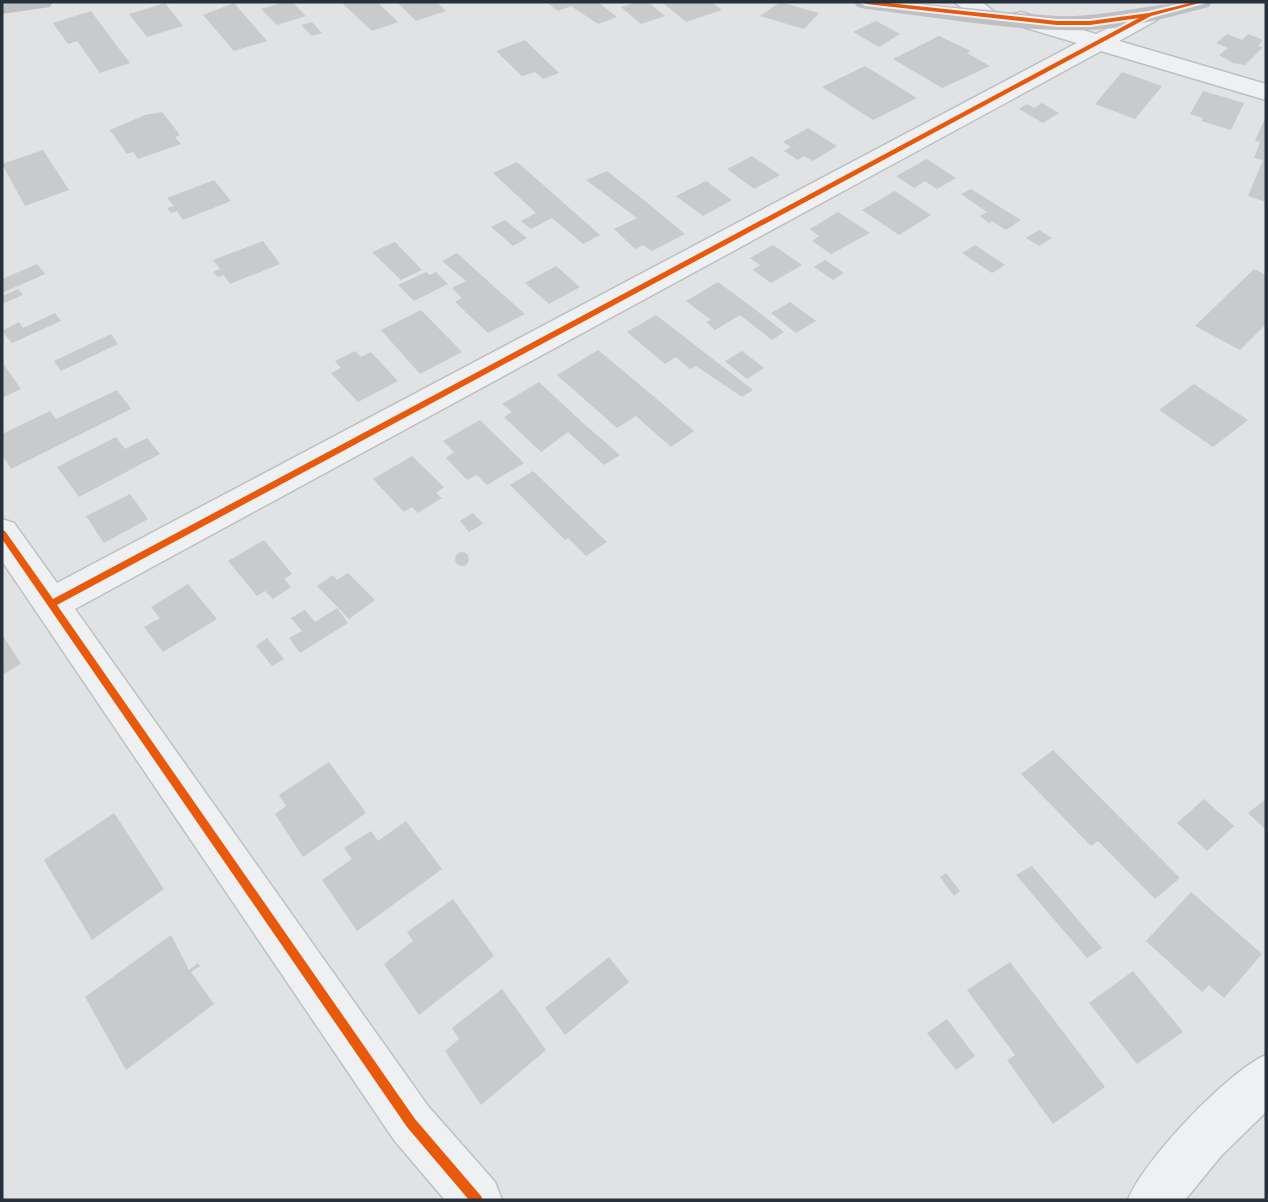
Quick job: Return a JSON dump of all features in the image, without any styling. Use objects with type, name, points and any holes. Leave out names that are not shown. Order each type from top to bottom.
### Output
[{"type":"street","points":[[2,7],[41,2]]},
{"type":"street","points":[[866,2],[976,8],[1266,92]]},
{"type":"street","points":[[1021,19],[1090,23],[1149,15],[1200,2]]},
{"type":"street","points":[[51,604],[1149,15]]},
{"type":"street","points":[[2,533],[403,1111],[478,1200]]},
{"type":"street","points":[[1153,1200],[1204,1139],[1266,1079]]},
{"type":"building","points":[[292,2],[306,16],[277,25],[261,9]]},
{"type":"building","points":[[341,2],[377,2],[398,22],[372,31]]},
{"type":"building","points":[[397,2],[437,2],[446,11],[416,21]]},
{"type":"building","points":[[546,2],[598,2],[617,17],[598,24],[571,6],[558,11]]},
{"type":"building","points":[[648,2],[665,16],[641,24],[621,7]]},
{"type":"building","points":[[711,2],[722,10],[686,22],[663,3]]},
{"type":"building","points":[[780,2],[819,13],[804,29],[760,16]]},
{"type":"building","points":[[165,3],[183,26],[147,37],[129,14]]},
{"type":"building","points":[[234,3],[267,41],[234,51],[203,15]]},
{"type":"building","points":[[91,11],[130,63],[100,73],[77,41],[68,44],[53,23]]},
{"type":"building","points":[[876,21],[900,34],[879,47],[853,32]]},
{"type":"building","points":[[312,22],[322,33],[312,36],[301,25]]},
{"type":"building","points":[[1227,34],[1242,40],[1248,34],[1263,40],[1258,46],[1263,47],[1245,65],[1233,63],[1219,55],[1228,48],[1216,43]]},
{"type":"building","points":[[939,36],[971,51],[967,53],[990,66],[942,88],[893,59]]},
{"type":"building","points":[[525,40],[559,73],[543,79],[535,72],[522,76],[496,51]]},
{"type":"building","points":[[865,66],[917,98],[873,120],[822,87]]},
{"type":"building","points":[[1122,72],[1162,86],[1135,119],[1095,104]]},
{"type":"building","points":[[1203,91],[1244,103],[1231,130],[1201,121],[1203,118],[1190,114]]},
{"type":"building","points":[[1042,103],[1059,113],[1043,123],[1019,109],[1027,104],[1034,108]]},
{"type":"building","points":[[162,112],[180,135],[175,137],[181,144],[138,159],[133,152],[127,154],[110,130],[145,115]]},
{"type":"building","points":[[1266,116],[1266,202],[1248,196],[1263,160],[1254,158],[1260,142],[1255,141]]},
{"type":"building","points":[[808,128],[837,146],[813,161],[804,156],[798,160],[784,151],[791,147],[783,142]]},
{"type":"building","points":[[43,150],[69,190],[25,206],[2,164]]},
{"type":"building","points":[[752,156],[780,175],[754,189],[727,169]]},
{"type":"building","points":[[927,159],[956,178],[937,189],[925,181],[914,188],[896,176]]},
{"type":"building","points":[[517,162],[600,235],[583,244],[552,218],[531,229],[521,221],[536,213],[493,173]]},
{"type":"building","points":[[607,171],[685,234],[652,251],[643,245],[635,249],[614,229],[637,218],[586,180]]},
{"type":"building","points":[[214,180],[231,201],[183,220],[177,211],[171,213],[167,208],[174,206],[167,198]]},
{"type":"building","points":[[706,181],[732,200],[703,216],[676,196]]},
{"type":"building","points":[[971,189],[1021,220],[1006,230],[992,221],[989,223],[980,216],[987,212],[961,194]]},
{"type":"building","points":[[895,191],[931,215],[899,235],[862,210]]},
{"type":"building","points":[[838,212],[870,233],[831,254],[812,241],[819,236],[810,229]]},
{"type":"building","points":[[505,220],[527,238],[513,246],[491,227]]},
{"type":"building","points":[[1039,230],[1052,238],[1039,246],[1026,238]]},
{"type":"building","points":[[263,241],[280,264],[230,284],[224,275],[218,277],[213,272],[220,269],[213,260]]},
{"type":"building","points":[[395,242],[422,270],[401,280],[372,252]]},
{"type":"building","points":[[773,245],[802,265],[771,283],[753,270],[760,265],[750,258]]},
{"type":"building","points":[[975,245],[1005,265],[992,273],[962,253]]},
{"type":"building","points":[[457,253],[525,314],[488,333],[455,302],[462,298],[452,288],[466,281],[442,261]]},
{"type":"building","points":[[825,260],[844,273],[833,280],[814,267]]},
{"type":"building","points":[[37,264],[45,274],[2,293],[2,279]]},
{"type":"building","points":[[556,266],[580,287],[549,304],[525,283]]},
{"type":"building","points":[[1254,269],[1266,275],[1266,324],[1240,350],[1195,326]]},
{"type":"building","points":[[426,272],[430,275],[436,272],[448,284],[414,301],[398,285]]},
{"type":"building","points":[[718,282],[784,332],[772,340],[740,315],[715,330],[706,322],[711,320],[686,301]]},
{"type":"building","points":[[18,289],[23,295],[2,304],[2,296]]},
{"type":"building","points":[[790,302],[816,321],[796,333],[771,313]]},
{"type":"building","points":[[421,310],[462,352],[420,374],[381,330]]},
{"type":"building","points":[[55,313],[61,321],[12,343],[2,331],[19,322],[23,328]]},
{"type":"building","points":[[656,315],[753,390],[742,397],[696,366],[690,369],[676,357],[665,364],[627,332]]},
{"type":"building","points":[[111,334],[118,344],[61,371],[54,361]]},
{"type":"building","points":[[598,350],[694,431],[671,447],[636,416],[617,428],[557,375]]},
{"type":"building","points":[[355,351],[361,357],[371,352],[398,381],[358,402],[331,373],[341,368],[335,361]]},
{"type":"building","points":[[742,351],[764,368],[747,379],[725,361]]},
{"type":"building","points":[[2,362],[21,389],[2,398]]},
{"type":"building","points":[[539,382],[620,455],[604,465],[568,432],[541,452],[504,417],[512,412],[502,404]]},
{"type":"building","points":[[1194,384],[1248,420],[1213,447],[1159,410]]},
{"type":"building","points":[[117,390],[131,409],[11,469],[2,454],[2,434],[50,411],[56,419]]},
{"type":"building","points":[[480,420],[524,463],[487,485],[477,475],[467,480],[446,458],[454,452],[443,441]]},
{"type":"building","points":[[116,437],[125,449],[147,438],[160,454],[79,497],[57,467]]},
{"type":"building","points":[[412,456],[444,487],[436,493],[442,498],[418,513],[412,507],[404,512],[373,479]]},
{"type":"building","points":[[533,471],[607,542],[586,556],[568,538],[565,540],[510,485]]},
{"type":"building","points":[[130,494],[148,519],[104,543],[86,516]]},
{"type":"building","points":[[473,513],[483,524],[469,532],[460,521]]},
{"type":"building","points":[[264,540],[292,574],[284,579],[291,587],[273,599],[265,591],[257,596],[228,561]]},
{"type":"building","points":[[462,552],[467,554],[467,564],[462,566],[457,564],[455,559],[457,554]]},
{"type":"building","points":[[348,573],[375,600],[349,619],[317,586],[333,575],[337,580]]},
{"type":"building","points":[[188,584],[217,619],[163,652],[144,627],[160,618],[151,607]]},
{"type":"building","points":[[337,608],[348,623],[300,653],[289,638],[302,631],[291,618],[305,610],[315,622]]},
{"type":"building","points":[[2,634],[21,664],[2,675]]},
{"type":"building","points":[[267,638],[284,659],[272,666],[256,646]]},
{"type":"building","points":[[1053,750],[1180,878],[1155,899],[1098,841],[1091,846],[1021,774]]},
{"type":"building","points":[[329,762],[366,813],[303,857],[275,814],[286,806],[279,795]]},
{"type":"building","points":[[1204,799],[1234,826],[1207,851],[1177,823]]},
{"type":"building","points":[[1266,799],[1266,830],[1248,813]]},
{"type":"building","points":[[114,813],[164,889],[92,940],[44,860]]},
{"type":"building","points":[[406,821],[442,869],[357,931],[322,880],[352,859],[344,848],[371,831],[378,841]]},
{"type":"building","points":[[1032,866],[1102,948],[1087,958],[1016,875]]},
{"type":"building","points":[[946,873],[960,891],[954,896],[940,877]]},
{"type":"building","points":[[1191,892],[1262,954],[1224,998],[1209,985],[1202,992],[1146,941]]},
{"type":"building","points":[[453,899],[494,956],[419,1015],[384,964],[413,941],[407,932]]},
{"type":"building","points":[[171,935],[189,970],[198,963],[200,966],[191,972],[214,1004],[126,1070],[85,997]]},
{"type":"building","points":[[609,957],[629,982],[565,1035],[545,1008]]},
{"type":"building","points":[[1010,962],[1105,1087],[1053,1124],[1007,1060],[1015,1055],[967,990]]},
{"type":"building","points":[[1133,971],[1183,1032],[1137,1064],[1089,1003]]},
{"type":"building","points":[[502,989],[546,1050],[481,1105],[445,1051],[459,1039],[452,1028]]},
{"type":"building","points":[[947,1019],[975,1056],[956,1070],[927,1033]]},
{"type":"cycle path","points":[[866,2],[1057,23],[1090,23],[1149,15],[1200,2]]},
{"type":"cycle path","points":[[51,604],[1149,15]]},
{"type":"cycle path","points":[[2,533],[411,1123],[477,1200]]}]
